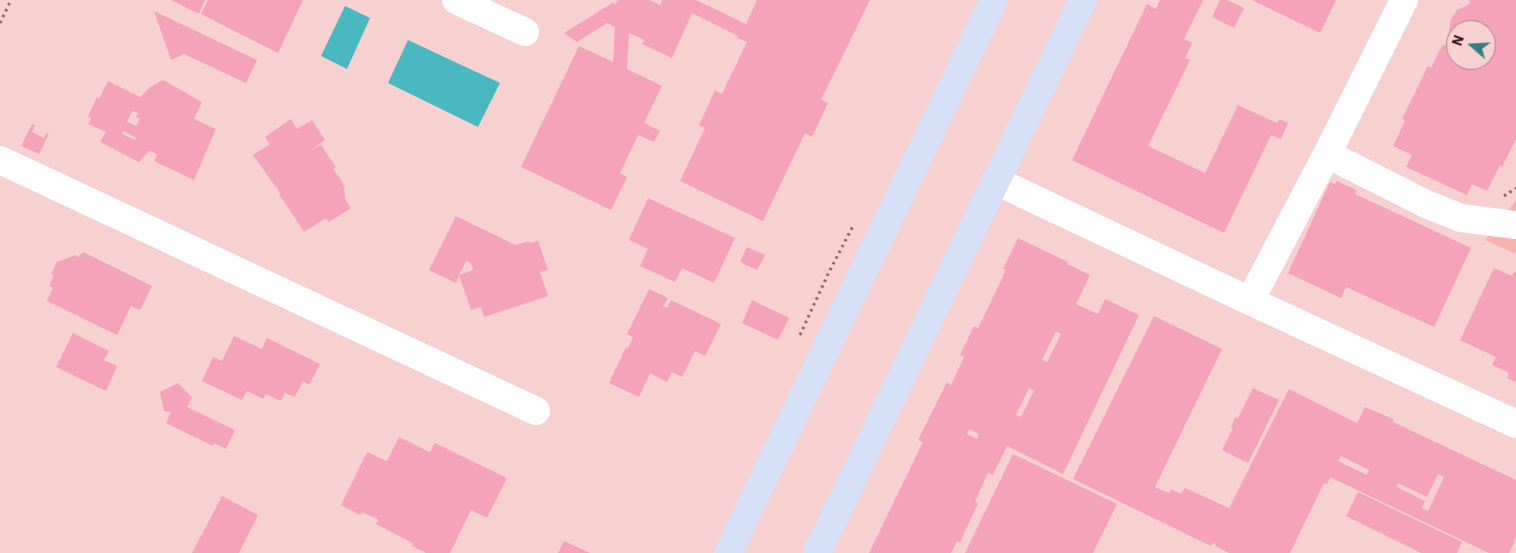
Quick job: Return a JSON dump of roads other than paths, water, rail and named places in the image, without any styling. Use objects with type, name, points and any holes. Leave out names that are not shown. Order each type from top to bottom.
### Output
[{"type":"main road","points":[[728,553],[994,0]]},
{"type":"main road","points":[[817,553],[1083,0]]},
{"type":"street","points":[[456,0],[526,32]]},
{"type":"street","points":[[1250,301],[1327,154],[1404,0]]},
{"type":"street","points":[[1327,154],[1426,204],[1461,218],[1516,225]]},
{"type":"street","points":[[0,160],[536,412]]},
{"type":"street","points":[[996,181],[1516,424]]},
{"type":"water","points":[[345,6],[370,18],[347,69],[321,56]]},
{"type":"water","points":[[408,40],[500,83],[478,127],[388,83]]}]
